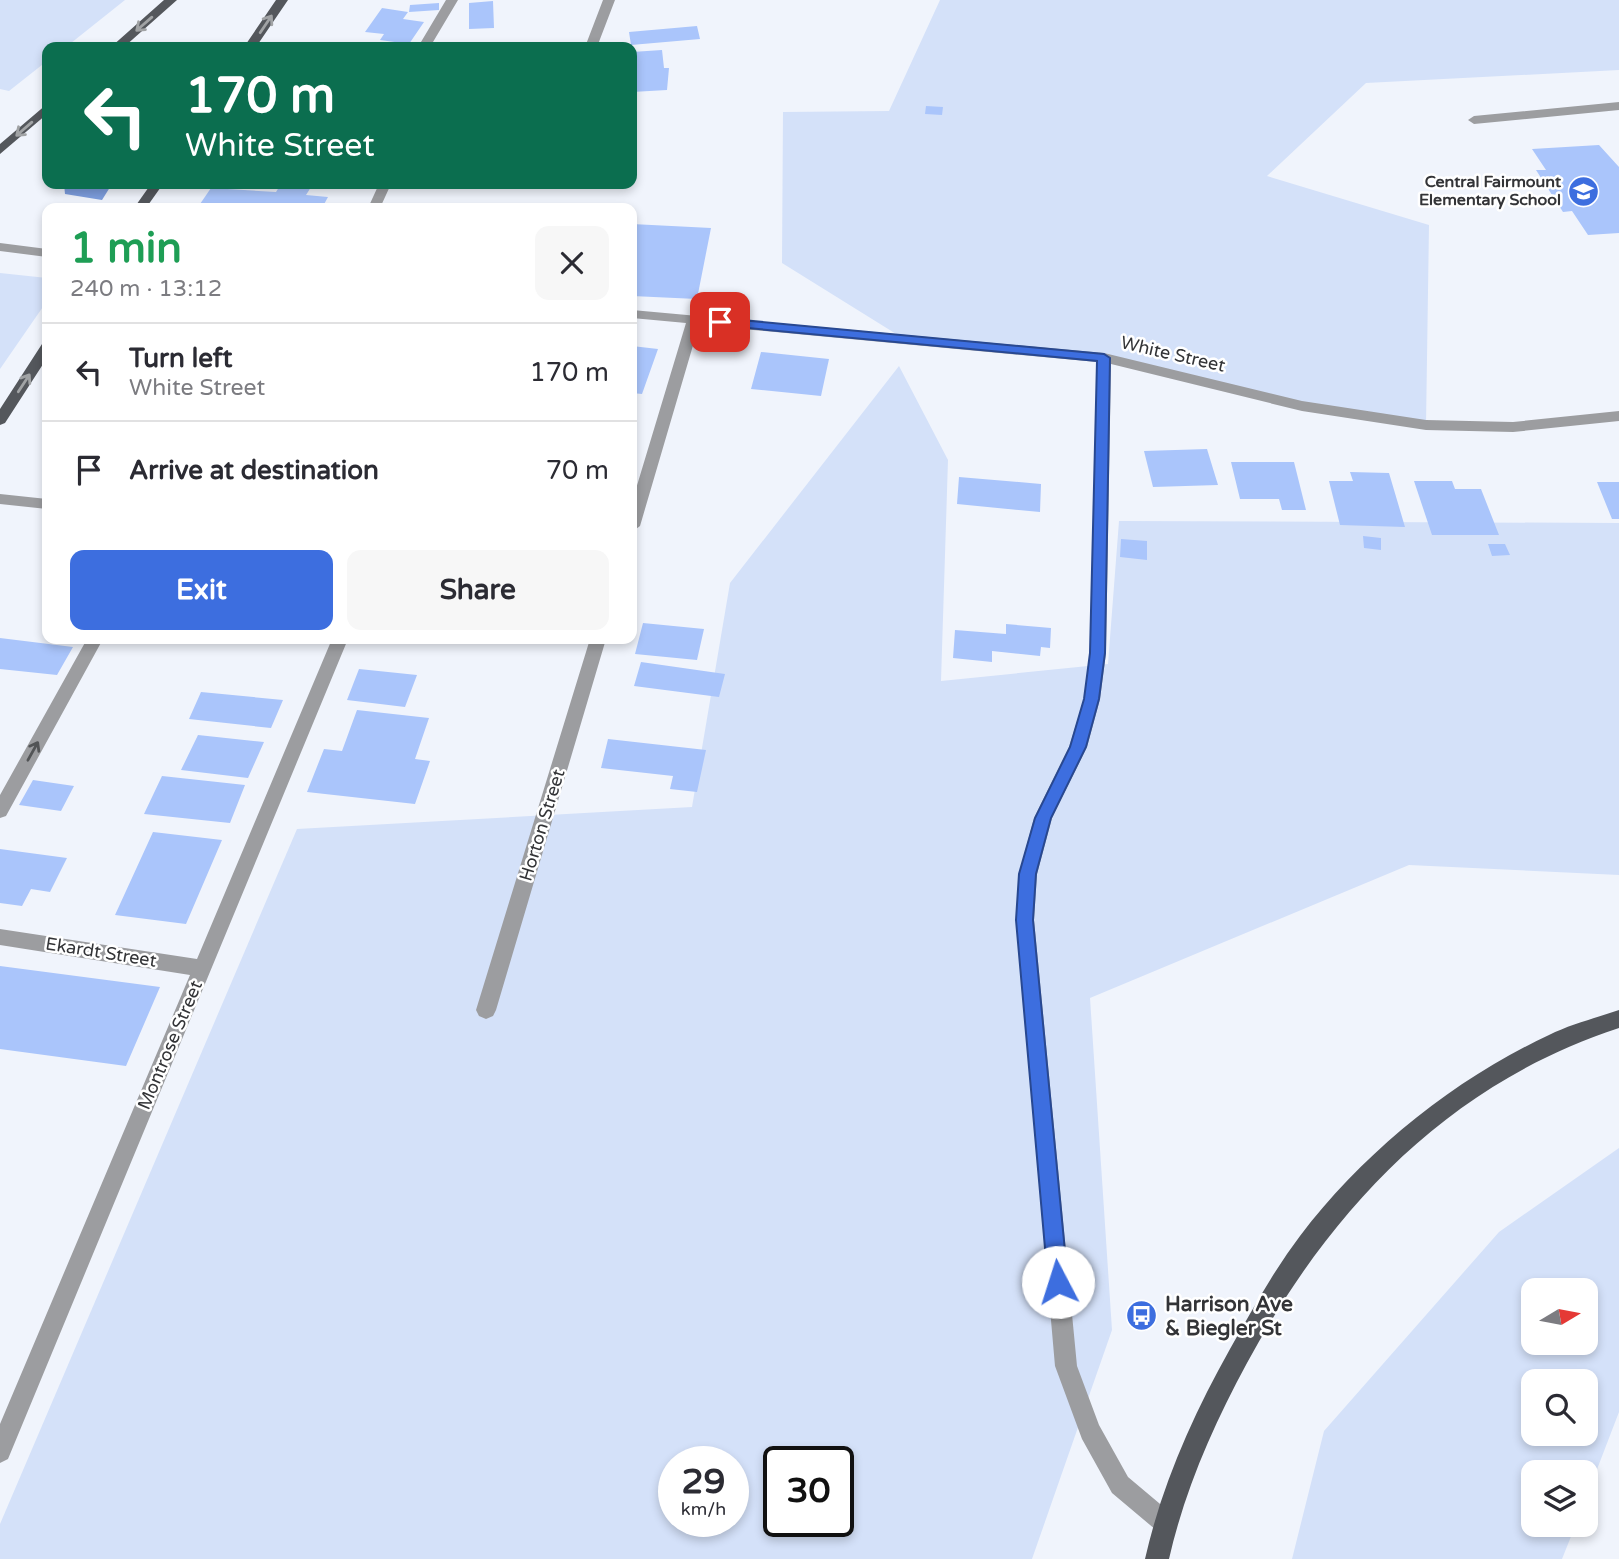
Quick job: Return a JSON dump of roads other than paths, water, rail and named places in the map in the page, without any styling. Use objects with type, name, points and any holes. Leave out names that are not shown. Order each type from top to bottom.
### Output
[{"type":"main road","points":[[123,42],[171,0]]},
{"type":"main road","points":[[253,42],[282,0]]},
{"type":"main road","points":[[0,150],[42,112]]},
{"type":"main road","points":[[0,420],[42,355]]},
{"type":"main road","points":[[1157,1559],[1164,1522],[1214,1397],[1282,1279],[1347,1196],[1428,1122],[1487,1078],[1556,1041],[1619,1018]]},
{"type":"street","points":[[427,42],[452,0]]},
{"type":"street","points":[[593,42],[609,0]]},
{"type":"street","points":[[1474,120],[1619,106]]},
{"type":"street","points":[[0,247],[42,252]]},
{"type":"street","name":"White Street","points":[[637,314],[1104,358],[1303,406],[1426,425],[1513,427],[1619,416]]},
{"type":"street","points":[[637,509],[694,320]]},
{"type":"street","points":[[1104,358],[1098,653],[1092,699],[1078,747],[1043,818],[1028,874],[1025,920],[1066,1366],[1090,1432],[1120,1485],[1164,1522]]},
{"type":"street","points":[[0,499],[42,503]]},
{"type":"street","points":[[0,811],[92,644]]},
{"type":"street","name":"Montrose Street","points":[[0,1451],[338,644]]},
{"type":"street","name":"Horton Street","points":[[486,1010],[596,644]]},
{"type":"street","name":"Ekardt Street","points":[[0,937],[202,968]]},
{"type":"water","points":[[64,189],[109,189],[102,200],[65,194]]},
{"type":"place","name":"Central Fairmount Elementary School","points":[[1584,191]]},
{"type":"place","name":"Harrison Ave & Biegler St","points":[[1142,1316]]}]
